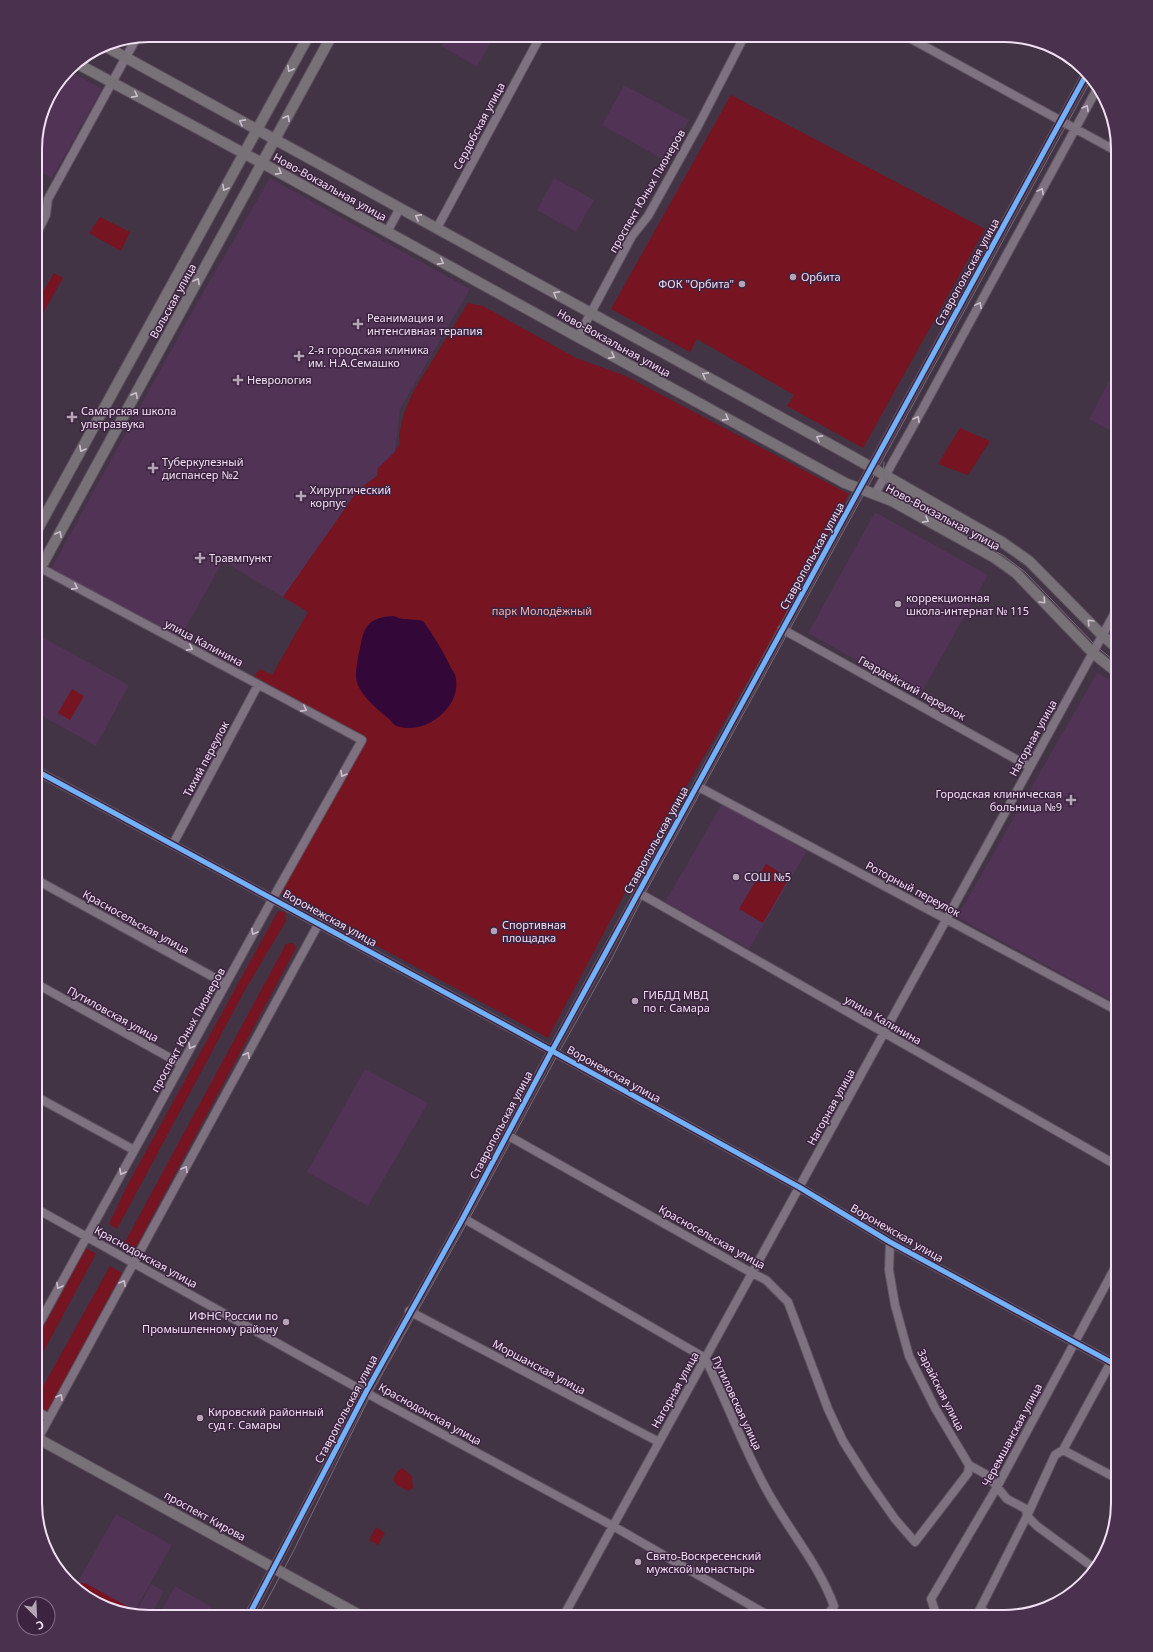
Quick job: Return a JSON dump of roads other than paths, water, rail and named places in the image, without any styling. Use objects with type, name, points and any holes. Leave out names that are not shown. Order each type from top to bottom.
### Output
[{"type":"main road","name":"Вольская улица","points":[[42,521],[305,42]]},
{"type":"main road","name":"Вольская улица","points":[[42,560],[328,42]]},
{"type":"main road","name":"Ново-Вокзальная улица","points":[[110,49],[872,468],[1002,542],[1029,560],[1111,643]]},
{"type":"main road","name":"Ново-Вокзальная улица","points":[[82,66],[262,163],[845,483],[892,501],[995,558],[1016,573],[1093,653],[1111,667]]},
{"type":"main road","name":"проспект Кирова","points":[[42,1443],[350,1610]]},
{"type":"street","name":"Сердобская улица","points":[[437,228],[537,42]]},
{"type":"street","name":"проспект Юных Пионеров","points":[[578,337],[632,236],[651,210],[698,126],[741,42]]},
{"type":"street","points":[[917,42],[1111,148]]},
{"type":"street","points":[[42,223],[46,215],[48,199],[133,43]]},
{"type":"street","name":"Ставропольская улица","points":[[252,1610],[410,1311],[463,1218],[552,1051],[782,629],[872,468],[1084,78]]},
{"type":"street","points":[[874,494],[1095,92]]},
{"type":"street","points":[[387,232],[400,208]]},
{"type":"street","name":"улица Калинина","points":[[42,569],[362,740]]},
{"type":"street","name":"Нагорная улица","points":[[567,1610],[1111,619]]},
{"type":"street","name":"Гвардейский переулок","points":[[782,629],[1030,767]]},
{"type":"street","name":"Тихий переулок","points":[[173,844],[258,685]]},
{"type":"street","name":"проспект Юных Пионеров","points":[[42,1318],[181,1064],[362,740]]},
{"type":"street","name":"Воронежская улица","points":[[42,774],[319,923],[799,1187],[890,1242],[1111,1362]]},
{"type":"street","name":"Роторный переулок","points":[[697,786],[1111,1007]]},
{"type":"street","name":"Красносельская улица","points":[[42,883],[226,984]]},
{"type":"street","name":"улица Калинина","points":[[639,893],[1111,1162]]},
{"type":"street","points":[[42,1430],[319,923]]},
{"type":"street","name":"Путиловская улица","points":[[42,987],[181,1064]]},
{"type":"street","points":[[42,1100],[134,1150]]},
{"type":"street","name":"Красносельская улица","points":[[508,1135],[766,1280],[788,1302],[828,1409],[843,1441],[895,1520],[915,1542],[968,1473],[969,1465]]},
{"type":"street","name":"Краснодонская улица","points":[[42,1212],[366,1392],[613,1526],[759,1610]]},
{"type":"street","name":"Путиловская улица","points":[[463,1218],[705,1358],[764,1486],[826,1587],[834,1606],[831,1610]]},
{"type":"street","name":"Зарайская улица","points":[[890,1242],[889,1270],[895,1304],[909,1356],[935,1408],[969,1465]]},
{"type":"street","name":"Черемшанская улица","points":[[935,1610],[931,1599],[997,1487],[1073,1343],[1111,1275]]},
{"type":"street","name":"Моршанская улица","points":[[410,1311],[659,1442]]},
{"type":"street","points":[[980,1609],[1027,1516],[1055,1455],[1063,1450],[1111,1369]]},
{"type":"street","points":[[42,1414],[49,1418]]},
{"type":"street","points":[[1063,1450],[1111,1475]]},
{"type":"street","points":[[969,1465],[987,1475],[1007,1499],[1026,1509],[1027,1516],[1037,1526],[1091,1566]]},
{"type":"tram line","points":[[262,1610],[292,1554],[371,1394],[468,1221],[558,1054],[612,958],[644,895],[1089,84]]},
{"type":"tram line","points":[[884,462],[883,470],[885,478],[892,493],[1004,556],[1025,572],[1096,646],[1111,658]]},
{"type":"place","name":"Орбита","points":[[793,277]]},
{"type":"place","name":"ФОК \"Орбита\"","points":[[742,284]]},
{"type":"place","name":"Реанимация и интенсивная терапия","points":[[358,324]]},
{"type":"place","name":"2-я городская клиника им. Н.А.Семашко","points":[[299,356]]},
{"type":"place","name":"Неврология","points":[[238,380]]},
{"type":"place","name":"Самарская школа ультразвука","points":[[72,417]]},
{"type":"place","name":"Туберкулезный диспансер №2","points":[[153,468]]},
{"type":"place","name":"Хирургический корпус","points":[[301,496]]},
{"type":"place","name":"Травмпункт","points":[[200,558]]},
{"type":"place","name":"коррекционная школа-интернат № 115","points":[[898,604]]},
{"type":"place","name":"Городская клиническая больница №9","points":[[1071,800]]},
{"type":"place","name":"СОШ №5","points":[[736,877]]},
{"type":"place","name":"Спортивная площадка","points":[[494,931]]},
{"type":"place","name":"ГИБДД МВД по г. Самара","points":[[635,1001]]},
{"type":"place","name":"ИФНС России по Промышленному району","points":[[286,1322]]},
{"type":"place","name":"Кировский районный суд г. Самары","points":[[200,1418]]},
{"type":"place","name":"Свято-Воскресенский мужской монастырь","points":[[638,1562]]},
{"type":"park label","name":"парк Молодёжный","points":[[542,611]]}]
